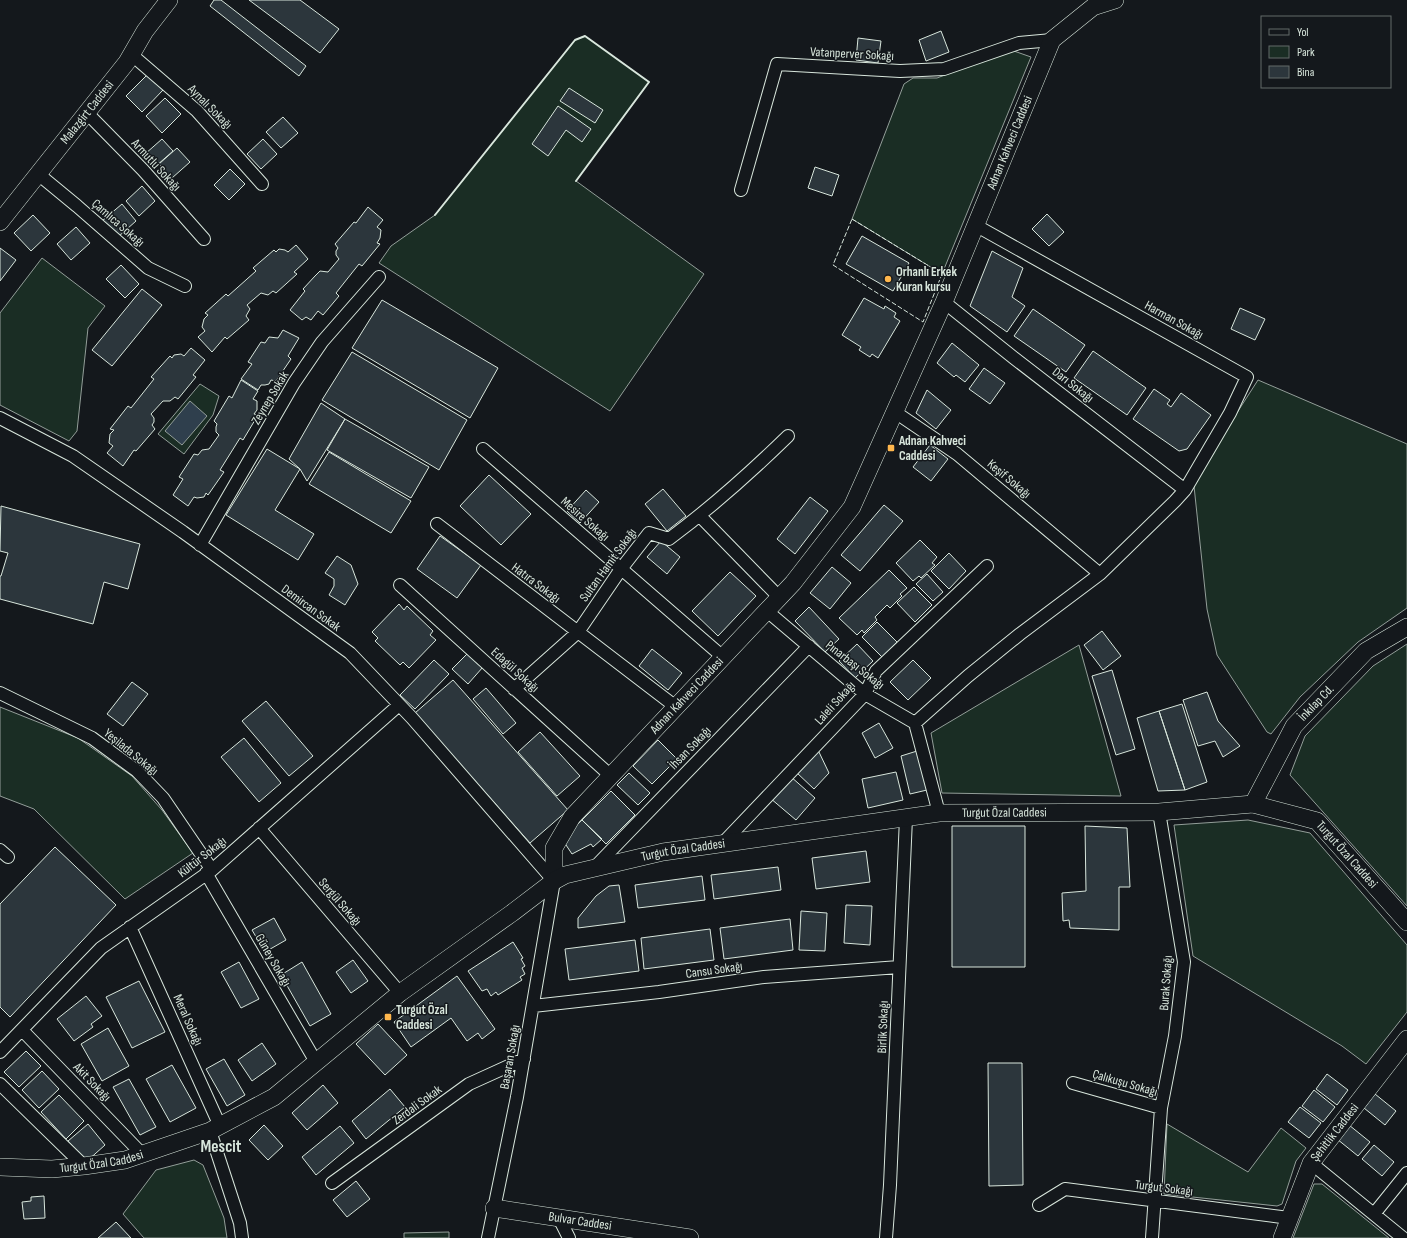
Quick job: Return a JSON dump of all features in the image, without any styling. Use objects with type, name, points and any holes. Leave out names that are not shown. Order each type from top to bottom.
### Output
[{"type":"street","name":"Malazgirt Caddesi","points":[[0,222],[37,173],[132,55],[145,30],[169,0]]},
{"type":"street","name":"Adnan Kahveci Caddesi","points":[[554,881],[554,848],[572,818],[779,598],[852,507],[944,302],[1052,40],[1093,6],[1116,0]]},
{"type":"street","name":"Vatanperver Sokağı","points":[[741,190],[777,64],[900,71],[944,69],[1019,42],[1052,40]]},
{"type":"street","name":"Aynalı Sokağı","points":[[132,55],[197,111],[262,184]]},
{"type":"street","name":"Armutlu Sokağı","points":[[86,112],[143,170],[204,239]]},
{"type":"street","name":"Çamlıca Sokağı","points":[[37,173],[148,268],[185,286]]},
{"type":"street","name":"Harman Sokağı","points":[[975,225],[1247,377],[1230,413],[1185,490]]},
{"type":"street","name":"Zeynep Sokak","points":[[200,545],[294,383],[322,342],[379,278]]},
{"type":"street","name":"Darı Sokağı","points":[[944,302],[1185,490]]},
{"type":"street","name":"Keşif Sokağı","points":[[895,412],[957,454],[1100,574]]},
{"type":"street","name":"Demircan Sokak","points":[[0,418],[73,456],[350,653],[399,705],[554,881]]},
{"type":"street","name":"Sultan Hamit Sokağı","points":[[514,689],[578,632],[621,569],[649,533],[670,539],[744,479],[788,436]]},
{"type":"street","name":"Mesire Sokağı","points":[[483,449],[723,657]]},
{"type":"street","points":[[938,813],[916,723],[997,652],[1100,574],[1185,490]]},
{"type":"street","points":[[700,516],[779,598]]},
{"type":"street","name":"Hatıra Sokağı","points":[[437,524],[676,707]]},
{"type":"street","name":"Laleli Sokağı","points":[[722,844],[865,694],[876,671],[987,566]]},
{"type":"street","name":"Edagül Sokağı","points":[[400,585],[611,776]]},
{"type":"street","name":"Pınarbaşı Sokağı","points":[[767,611],[865,694],[916,723]]},
{"type":"street","name":"İnkılap Cd.","points":[[1253,804],[1294,726],[1366,651],[1407,627]]},
{"type":"street","name":"İhsan Sokağı","points":[[592,869],[809,646]]},
{"type":"street","name":"Yeşilada Sokağı","points":[[0,693],[92,738],[136,771],[163,798],[209,872]]},
{"type":"street","name":"Kültür Sokağı","points":[[0,1052],[101,948],[209,872],[399,705]]},
{"type":"street","name":"Turgut Özal Caddesi","points":[[0,1167],[52,1169],[125,1160],[215,1128],[274,1097],[400,993],[554,881],[565,875],[663,852],[938,813],[1159,812],[1253,804],[1317,821],[1407,922]]},
{"type":"street","name":"Burak Sokağı","points":[[1159,812],[1184,962],[1175,1036],[1161,1108]]},
{"type":"street","name":"Birlik Sokağı","points":[[886,1238],[890,1185],[906,818]]},
{"type":"street","name":"Sergül Sokağı","points":[[259,828],[400,993]]},
{"type":"street","name":"Güney Sokağı","points":[[209,872],[316,1062]]},
{"type":"street","name":"Başaran Sokağı","points":[[488,1238],[524,1059],[554,881]]},
{"type":"street","name":"Meral Sokağı","points":[[130,927],[215,1128],[240,1223],[242,1238]]},
{"type":"street","name":"Cansu Sokağı","points":[[533,1006],[659,992],[764,977],[899,967]]},
{"type":"street","name":"Akit Sokağı","points":[[22,1030],[142,1154]]},
{"type":"street","name":"Şehitlik Caddesi","points":[[1282,1238],[1311,1163],[1407,1039]]},
{"type":"street","name":"Zerdali Sokak","points":[[332,1183],[469,1084],[524,1059]]},
{"type":"street","name":"Çalıkuşu Sokağı","points":[[1073,1083],[1161,1108],[1152,1238]]},
{"type":"street","points":[[0,1084],[84,1166]]},
{"type":"street","points":[[1311,1163],[1403,1238]]},
{"type":"street","points":[[1374,1214],[1407,1172]]},
{"type":"street","name":"Turgut Sokağı","points":[[1039,1205],[1065,1189],[1289,1218]]},
{"type":"street","name":"Bulvar Caddesi","points":[[494,1208],[690,1238]]},
{"type":"street","points":[[559,1218],[569,1238]]},
{"type":"green space","points":[[585,36],[649,82],[576,181],[704,274],[610,411],[379,263],[391,246],[435,215],[575,40]]},
{"type":"green space","points":[[1011,50],[1031,57],[942,274],[852,219],[904,84],[913,78],[937,78]]},
{"type":"green space","points":[[42,258],[105,306],[88,328],[77,431],[69,441],[0,405],[0,313]]},
{"type":"green space","points":[[1258,380],[1407,444],[1407,608],[1358,642],[1300,697],[1271,734],[1267,732],[1217,655],[1207,609],[1194,486],[1197,475]]},
{"type":"green space","points":[[200,384],[219,396],[213,415],[184,454],[158,434]]},
{"type":"green space","points":[[1407,644],[1407,906],[1290,775],[1305,736],[1373,666]]},
{"type":"green space","points":[[1079,645],[1121,796],[942,793],[931,733]]},
{"type":"green space","points":[[0,707],[78,738],[132,776],[162,810],[193,853],[125,899],[34,809],[0,796]]},
{"type":"green space","points":[[1248,820],[1310,833],[1407,945],[1407,1012],[1366,1064],[1342,1046],[1193,956],[1174,825]]},
{"type":"green space","points":[[1167,1124],[1248,1172],[1281,1128],[1306,1148],[1296,1161],[1282,1204],[1277,1206],[1164,1194]]},
{"type":"green space","points":[[194,1160],[203,1165],[224,1218],[227,1238],[144,1238],[123,1214],[156,1170]]},
{"type":"green space","points":[[1314,1184],[1322,1184],[1389,1238],[1293,1238]]},
{"type":"green space","points":[[449,1232],[449,1238],[404,1238],[404,1233]]},
{"type":"water","points":[[190,401],[207,416],[182,445],[165,431]]},
{"type":"building","points":[[214,0],[221,0],[306,66],[299,76],[210,6]]},
{"type":"building","points":[[249,0],[300,0],[339,29],[320,53]]},
{"type":"building","points":[[941,31],[949,52],[926,61],[919,40]]},
{"type":"building","points":[[858,38],[881,41],[878,63],[856,60]]},
{"type":"building","points":[[147,75],[163,90],[142,112],[126,96]]},
{"type":"building","points":[[569,88],[603,110],[595,123],[560,101]]},
{"type":"building","points":[[165,98],[181,114],[162,133],[146,116]]},
{"type":"building","points":[[558,106],[591,129],[582,142],[566,130],[548,156],[532,144]]},
{"type":"building","points":[[283,117],[298,133],[281,148],[266,132]]},
{"type":"building","points":[[162,139],[173,151],[156,166],[145,154]]},
{"type":"building","points":[[263,139],[277,154],[261,169],[247,154]]},
{"type":"building","points":[[177,148],[190,162],[172,178],[159,164]]},
{"type":"building","points":[[815,167],[839,175],[832,196],[808,188]]},
{"type":"building","points":[[230,169],[245,184],[229,200],[214,185]]},
{"type":"building","points":[[142,186],[155,201],[139,216],[126,201]]},
{"type":"building","points":[[122,204],[136,221],[118,237],[102,221]]},
{"type":"building","points":[[368,207],[383,220],[377,227],[381,230],[380,238],[377,243],[380,244],[362,266],[359,264],[336,293],[339,296],[323,315],[318,311],[311,320],[306,317],[302,320],[290,310],[305,291],[303,289],[315,276],[320,271],[328,272],[339,259],[336,255],[338,248],[335,244],[354,222],[356,223]]},
{"type":"building","points":[[1047,214],[1064,232],[1049,246],[1032,229]]},
{"type":"building","points":[[33,215],[50,233],[31,251],[14,233]]},
{"type":"building","points":[[76,227],[90,243],[71,260],[57,244]]},
{"type":"building","points":[[862,236],[909,263],[893,291],[846,264]]},
{"type":"building","points":[[296,245],[308,259],[294,272],[297,274],[276,293],[273,291],[268,295],[261,293],[247,305],[250,309],[246,316],[249,320],[227,339],[225,337],[212,352],[198,337],[205,331],[202,327],[204,319],[208,315],[205,313],[226,294],[228,296],[256,271],[253,268],[274,250],[276,252],[279,249],[288,252]]},
{"type":"building","points":[[0,248],[16,260],[0,281]]},
{"type":"building","points":[[992,251],[1023,268],[1012,297],[1025,306],[1007,332],[970,306]]},
{"type":"building","points":[[121,265],[139,284],[125,298],[106,279]]},
{"type":"building","points":[[142,289],[162,305],[112,366],[92,350]]},
{"type":"building","points":[[864,298],[884,309],[885,306],[896,313],[894,317],[900,321],[878,358],[872,354],[870,357],[859,350],[861,347],[842,335]]},
{"type":"building","points":[[382,300],[498,368],[470,418],[352,348]]},
{"type":"building","points":[[1240,308],[1265,319],[1255,340],[1231,329]]},
{"type":"building","points":[[1033,309],[1085,345],[1066,372],[1014,336]]},
{"type":"building","points":[[283,330],[299,338],[288,356],[291,359],[276,381],[271,380],[269,384],[261,385],[258,390],[241,379],[252,364],[248,362],[261,342],[265,343],[269,337],[278,338]]},
{"type":"building","points":[[952,343],[979,365],[965,382],[956,375],[954,377],[937,363]]},
{"type":"building","points":[[191,348],[205,360],[193,375],[196,377],[178,399],[175,397],[170,401],[163,401],[151,414],[154,418],[152,425],[155,429],[136,451],[134,450],[123,466],[107,453],[113,446],[109,443],[110,434],[114,430],[110,429],[128,406],[131,408],[154,379],[151,377],[170,356],[172,358],[174,355],[181,354],[184,356]]},
{"type":"building","points":[[1093,351],[1146,388],[1127,415],[1074,378]]},
{"type":"building","points":[[352,352],[467,420],[439,470],[322,400]]},
{"type":"building","points":[[984,368],[1005,383],[990,404],[969,389]]},
{"type":"building","points":[[241,380],[258,391],[253,399],[257,401],[257,410],[254,414],[258,415],[243,440],[240,438],[220,470],[224,472],[208,495],[206,493],[204,497],[194,497],[188,506],[173,495],[183,479],[179,477],[194,454],[198,455],[202,450],[209,449],[219,435],[216,432],[217,424],[214,421],[229,396],[232,398]]},
{"type":"building","points":[[1154,389],[1170,400],[1167,404],[1171,407],[1181,393],[1211,415],[1187,449],[1179,451],[1133,419]]},
{"type":"building","points":[[927,390],[951,410],[936,429],[916,413]]},
{"type":"building","points":[[321,403],[345,419],[307,481],[300,469],[289,459]]},
{"type":"building","points":[[345,419],[429,467],[411,498],[327,450]]},
{"type":"building","points":[[930,445],[948,459],[931,481],[913,467]]},
{"type":"building","points":[[267,449],[300,469],[275,510],[314,534],[298,560],[226,515]]},
{"type":"building","points":[[329,452],[411,501],[391,533],[309,484]]},
{"type":"building","points":[[489,475],[531,514],[501,545],[460,506]]},
{"type":"building","points":[[663,489],[686,516],[667,531],[645,504]]},
{"type":"building","points":[[586,490],[599,502],[580,523],[567,511]]},
{"type":"building","points":[[810,497],[828,511],[795,554],[777,539]]},
{"type":"building","points":[[884,505],[903,521],[860,571],[841,555]]},
{"type":"building","points":[[1,506],[140,544],[128,589],[104,582],[93,624],[0,599],[0,576],[8,553],[0,551]]},
{"type":"building","points":[[440,536],[481,565],[457,598],[417,569]]},
{"type":"building","points":[[920,540],[937,557],[932,563],[935,565],[921,578],[919,576],[913,581],[896,563]]},
{"type":"building","points":[[661,541],[680,557],[667,574],[647,557]]},
{"type":"building","points":[[949,553],[966,571],[949,589],[931,571]]},
{"type":"building","points":[[337,556],[351,565],[358,584],[345,605],[329,595],[334,586],[334,579],[325,573]]},
{"type":"building","points":[[832,567],[851,583],[830,609],[810,593]]},
{"type":"building","points":[[889,570],[907,588],[900,594],[902,596],[890,608],[887,605],[875,617],[877,620],[864,633],[862,630],[857,635],[839,618]]},
{"type":"building","points":[[730,572],[756,596],[718,636],[692,611]]},
{"type":"building","points":[[927,574],[943,592],[933,601],[916,584]]},
{"type":"building","points":[[914,587],[932,605],[915,622],[897,603]]},
{"type":"building","points":[[399,604],[404,610],[407,606],[433,631],[430,635],[436,640],[409,668],[403,662],[400,665],[375,641],[378,638],[372,632]]},
{"type":"building","points":[[809,607],[839,639],[825,652],[795,621]]},
{"type":"building","points":[[877,622],[897,642],[882,657],[862,637]]},
{"type":"building","points":[[1102,631],[1121,656],[1103,670],[1084,645]]},
{"type":"building","points":[[857,644],[873,661],[855,678],[839,661]]},
{"type":"building","points":[[652,649],[682,673],[668,690],[639,666]]},
{"type":"building","points":[[468,653],[483,667],[468,684],[452,669]]},
{"type":"building","points":[[434,660],[449,674],[415,709],[400,695]]},
{"type":"building","points":[[913,660],[931,678],[908,700],[890,682]]},
{"type":"building","points":[[1112,670],[1135,749],[1116,755],[1092,676]]},
{"type":"building","points":[[453,680],[568,810],[530,843],[415,713]]},
{"type":"building","points":[[132,682],[148,694],[123,726],[107,714]]},
{"type":"building","points":[[486,688],[516,723],[503,734],[473,699]]},
{"type":"building","points":[[1207,692],[1218,721],[1240,746],[1223,757],[1215,741],[1198,746],[1183,700]]},
{"type":"building","points":[[266,701],[313,756],[289,776],[242,721]]},
{"type":"building","points":[[1182,704],[1207,782],[1185,790],[1159,711]]},
{"type":"building","points":[[1159,711],[1185,790],[1158,791],[1137,718]]},
{"type":"building","points":[[879,723],[893,748],[875,758],[862,733]]},
{"type":"building","points":[[540,732],[580,776],[557,796],[518,752]]},
{"type":"building","points":[[244,738],[281,783],[259,802],[221,757]]},
{"type":"building","points":[[658,740],[677,759],[652,784],[633,766]]},
{"type":"building","points":[[818,750],[829,773],[814,789],[796,772]]},
{"type":"building","points":[[917,751],[927,790],[910,794],[901,756]]},
{"type":"building","points":[[896,772],[903,800],[868,808],[862,779]]},
{"type":"building","points":[[629,773],[650,793],[638,805],[617,785]]},
{"type":"building","points":[[790,776],[815,798],[796,820],[770,798]]},
{"type":"building","points":[[611,791],[635,815],[606,844],[582,820]]},
{"type":"building","points":[[582,820],[602,839],[593,847],[591,844],[572,854],[562,839]]},
{"type":"building","points":[[952,826],[1025,826],[1025,967],[952,967]]},
{"type":"building","points":[[1085,826],[1127,828],[1130,887],[1119,887],[1119,930],[1070,928],[1069,920],[1063,921],[1062,893],[1086,891]]},
{"type":"building","points":[[55,847],[116,905],[10,1017],[0,1007],[0,904]]},
{"type":"building","points":[[866,851],[870,882],[816,889],[812,858]]},
{"type":"building","points":[[778,867],[781,890],[714,899],[711,875]]},
{"type":"building","points":[[702,876],[705,900],[638,908],[635,885]]},
{"type":"building","points":[[619,885],[625,922],[578,928],[578,918],[596,896],[609,886]]},
{"type":"building","points":[[846,905],[872,906],[870,945],[844,943]]},
{"type":"building","points":[[801,911],[827,913],[825,951],[799,950]]},
{"type":"building","points":[[274,918],[286,940],[265,952],[252,930]]},
{"type":"building","points":[[790,919],[793,950],[724,959],[720,928]]},
{"type":"building","points":[[710,929],[714,960],[644,969],[641,938]]},
{"type":"building","points":[[635,940],[639,971],[569,980],[565,949]]},
{"type":"building","points":[[513,942],[523,958],[521,959],[525,966],[522,968],[525,974],[520,977],[522,980],[498,995],[496,992],[491,996],[487,989],[482,991],[468,971]]},
{"type":"building","points":[[353,960],[368,981],[351,993],[336,972]]},
{"type":"building","points":[[239,962],[259,999],[241,1008],[221,972]]},
{"type":"building","points":[[302,962],[331,1014],[310,1026],[281,975]]},
{"type":"building","points":[[457,976],[495,1029],[482,1039],[478,1033],[467,1041],[451,1018],[411,1047],[394,1022]]},
{"type":"building","points":[[139,981],[165,1032],[132,1048],[106,997]]},
{"type":"building","points":[[86,996],[102,1016],[91,1024],[93,1027],[74,1041],[57,1019]]},
{"type":"building","points":[[378,1024],[407,1055],[385,1075],[356,1044]]},
{"type":"building","points":[[108,1028],[129,1066],[102,1081],[81,1044]]},
{"type":"building","points":[[262,1043],[276,1064],[252,1081],[238,1060]]},
{"type":"building","points":[[26,1051],[41,1066],[19,1087],[4,1072]]},
{"type":"building","points":[[224,1059],[245,1095],[227,1106],[206,1069]]},
{"type":"building","points":[[988,1063],[1022,1063],[1023,1185],[989,1186]]},
{"type":"building","points":[[172,1065],[196,1108],[170,1122],[146,1079]]},
{"type":"building","points":[[42,1071],[59,1089],[39,1108],[22,1090]]},
{"type":"building","points":[[1327,1074],[1348,1090],[1337,1105],[1316,1089]]},
{"type":"building","points":[[129,1079],[156,1127],[140,1135],[113,1087]]},
{"type":"building","points":[[323,1085],[338,1103],[307,1130],[292,1113]]},
{"type":"building","points":[[390,1089],[405,1107],[366,1139],[352,1121]]},
{"type":"building","points":[[1314,1090],[1335,1107],[1323,1122],[1302,1106]]},
{"type":"building","points":[[1375,1094],[1396,1111],[1385,1125],[1364,1108]]},
{"type":"building","points":[[59,1095],[84,1121],[66,1139],[41,1112]]},
{"type":"building","points":[[1300,1107],[1321,1123],[1309,1138],[1288,1122]]},
{"type":"building","points":[[88,1124],[105,1145],[86,1162],[68,1141]]},
{"type":"building","points":[[264,1125],[283,1146],[268,1160],[249,1140]]},
{"type":"building","points":[[1349,1125],[1370,1142],[1358,1156],[1337,1139]]},
{"type":"building","points":[[340,1126],[354,1143],[316,1175],[302,1157]]},
{"type":"building","points":[[1374,1145],[1394,1162],[1382,1176],[1362,1159]]},
{"type":"building","points":[[356,1181],[370,1199],[347,1217],[333,1200]]},
{"type":"building","points":[[44,1196],[45,1218],[24,1219],[22,1202],[31,1201],[31,1197]]},
{"type":"building","points":[[116,1222],[131,1238],[98,1238]]},
{"type":"fence","points":[[852,219],[942,274],[923,322],[833,265],[852,219]]},
{"type":"wall","points":[[435,215],[575,40],[585,36],[649,82],[576,181]]},
{"type":"place","name":"Orhanlı Erkek Kuran kursu","points":[[888,279]]},
{"type":"place","name":"Adnan Kahveci Caddesi","points":[[891,448]]},
{"type":"place","name":"Turgut Özal Caddesi","points":[[388,1017]]},
{"type":"district","name":"Mescit","points":[[221,1147]]}]
